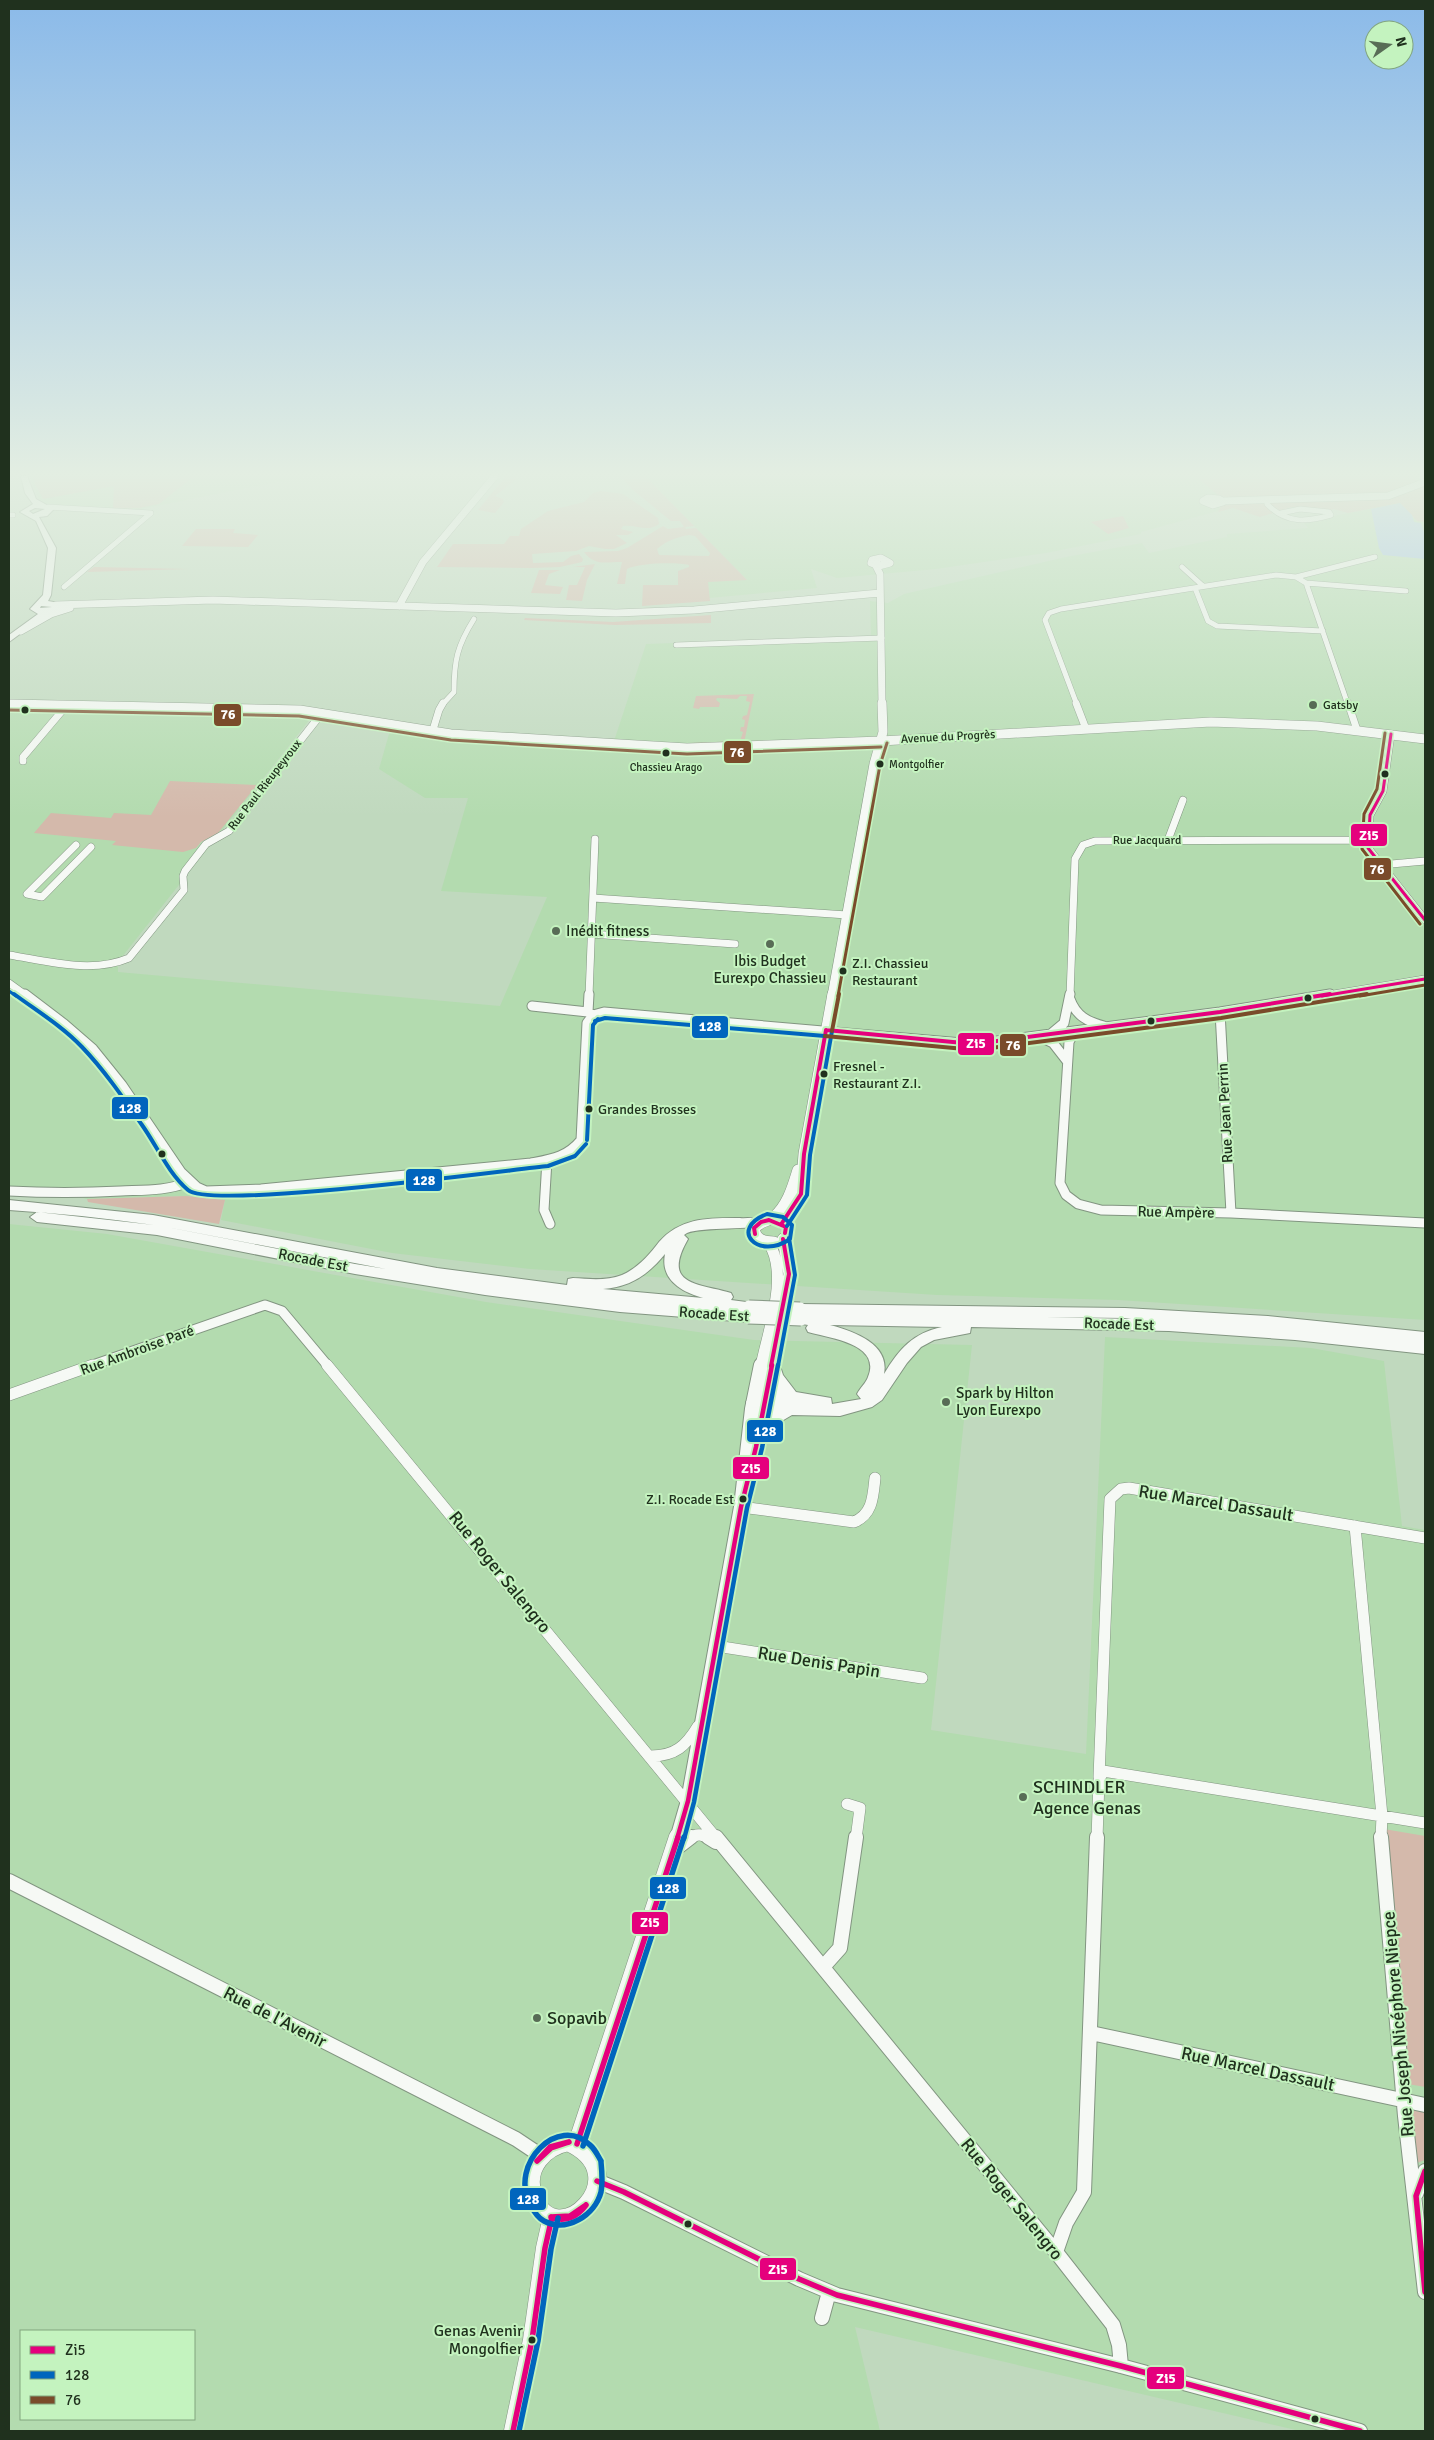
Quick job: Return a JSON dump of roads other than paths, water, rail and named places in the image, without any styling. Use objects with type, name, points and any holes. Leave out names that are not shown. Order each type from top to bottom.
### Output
[{"type":"main road","points":[[48,590],[48,607]]},
{"type":"main road","points":[[10,636],[48,607],[52,590]]},
{"type":"main road","name":"Rocade Est","points":[[9,1205],[93,1212],[175,1223],[438,1273],[749,1312]]},
{"type":"main road","name":"Rocade Est","points":[[9,1214],[94,1221],[157,1230],[346,1267],[485,1290],[620,1307],[628,1312],[749,1312]]},
{"type":"main road","points":[[438,1273],[450,1270],[544,1281],[595,1284],[618,1283],[642,1272],[683,1229],[712,1223],[767,1225]]},
{"type":"main road","points":[[758,1397],[769,1405],[820,1402],[841,1403],[863,1396],[876,1383],[878,1363],[868,1347],[851,1336],[828,1329],[801,1314],[749,1312],[720,1297],[691,1289],[675,1277],[670,1268],[669,1261],[675,1248],[681,1240],[697,1230],[767,1225]]},
{"type":"main road","name":"Rocade Est","points":[[801,1314],[987,1311],[1125,1313],[1332,1327],[1425,1338]]},
{"type":"main road","points":[[749,1312],[801,1314]]},
{"type":"main road","name":"Rocade Est","points":[[801,1314],[1013,1322],[1169,1325],[1425,1348]]},
{"type":"main road","points":[[756,1446],[770,1421],[791,1403],[844,1409],[861,1405],[877,1396],[905,1352],[920,1339],[943,1332],[995,1327],[1013,1322]]},
{"type":"main road","points":[[1332,1327],[1347,1324],[1425,1331]]},
{"type":"main road","points":[[1372,1342],[1384,1348],[1425,1354]]},
{"type":"main road","points":[[772,1361],[776,1378],[791,1403]]},
{"type":"street","points":[[399,606],[408,590]]},
{"type":"street","points":[[1086,728],[1046,617],[1061,609],[1183,590]]},
{"type":"street","points":[[1197,590],[1208,621],[1217,626],[1323,631]]},
{"type":"street","points":[[1308,590],[1357,730]]},
{"type":"street","points":[[1392,590],[1406,591]]},
{"type":"street","points":[[48,607],[192,600],[635,613],[800,601],[880,592],[883,732],[874,764],[826,1030],[804,1154],[801,1194],[767,1225],[758,1238],[768,1242],[776,1252],[779,1278],[758,1397],[747,1445],[741,1507]]},
{"type":"street","points":[[10,636],[63,610],[107,604]]},
{"type":"street","points":[[432,732],[438,725],[438,712],[441,706],[454,692],[454,662],[465,633],[474,619]]},
{"type":"street","points":[[676,645],[882,638]]},
{"type":"street","name":"Avenue du Progrès","points":[[9,704],[274,708],[322,713],[432,732],[686,748],[881,741],[1086,728],[1226,722],[1285,724],[1357,730],[1425,739]]},
{"type":"street","points":[[23,761],[23,757],[67,705]]},
{"type":"street","name":"Rue Paul Rieupeyroux","points":[[9,955],[104,967],[115,965],[129,958],[159,924],[184,890],[183,876],[185,871],[206,844],[229,831],[322,713]]},
{"type":"street","points":[[1392,734],[1383,791],[1370,815],[1368,848],[1425,920]]},
{"type":"street","points":[[1168,840],[1183,800]]},
{"type":"street","points":[[9,983],[62,1021],[94,1051],[139,1110],[189,1182],[197,1189],[221,1192],[547,1160],[572,1151],[580,1140],[587,1022],[590,1013],[595,839]]},
{"type":"street","name":"Rue Jacquard","points":[[1045,1035],[1056,1031],[1065,1023],[1070,998],[1075,859],[1083,845],[1095,841],[1367,840]]},
{"type":"street","points":[[76,845],[27,894],[42,896],[91,847]]},
{"type":"street","points":[[1380,865],[1425,861]]},
{"type":"street","points":[[593,898],[847,915]]},
{"type":"street","points":[[591,934],[735,944]]},
{"type":"street","points":[[532,1006],[590,1013],[604,1012],[826,1030],[952,1044],[974,1044],[1220,1012],[1425,978]]},
{"type":"street","points":[[1070,998],[1079,1016],[1108,1026]]},
{"type":"street","name":"Rue Jean Perrin","points":[[1220,1012],[1231,1213]]},
{"type":"street","name":"Rue Ampère","points":[[1084,1030],[1070,1038],[1060,1183],[1066,1194],[1078,1204],[1100,1210],[1231,1213],[1425,1223]]},
{"type":"street","points":[[1034,1037],[1053,1043],[1067,1061]]},
{"type":"street","points":[[547,1160],[544,1210],[550,1224]]},
{"type":"street","points":[[9,1191],[69,1194],[173,1188],[189,1182]]},
{"type":"street","points":[[577,2144],[674,1851],[688,1801],[741,1507],[756,1446],[758,1397],[772,1361],[789,1274],[783,1239],[786,1232],[767,1225]]},
{"type":"street","points":[[768,1242],[783,1239]]},
{"type":"street","name":"Rue Ambroise Paré","points":[[9,1395],[265,1305]]},
{"type":"street","name":"Rue Roger Salengro","points":[[265,1305],[282,1311],[288,1316],[688,1801],[726,1850],[1056,2252],[1113,2325],[1119,2346],[1121,2366]]},
{"type":"street","points":[[741,1507],[854,1522],[867,1517],[870,1512],[875,1478]]},
{"type":"street","name":"Rue Marcel Dassault","points":[[1056,2252],[1066,2223],[1084,2192],[1110,1499],[1114,1493],[1128,1488],[1425,1538]]},
{"type":"street","name":"Rue Joseph Nicéphore Niepce","points":[[1355,1526],[1382,1816],[1381,1835],[1405,2116],[1416,2196],[1425,2292]]},
{"type":"street","name":"Rue Denis Papin","points":[[716,1646],[922,1678]]},
{"type":"street","points":[[651,1756],[675,1753],[688,1743],[704,1717]]},
{"type":"street","points":[[1099,1780],[1102,1772],[1110,1770],[1425,1823]]},
{"type":"street","points":[[823,1967],[840,1948],[860,1808],[847,1804]]},
{"type":"street","name":"Rue Roger Salengro","points":[[674,1851],[694,1835],[711,1838],[726,1850]]},
{"type":"street","name":"Rue de l'Avenir","points":[[9,1881],[516,2139],[540,2155]]},
{"type":"street","name":"Rue Marcel Dassault","points":[[1091,2033],[1425,2105]]},
{"type":"street","points":[[558,2143],[577,2144],[590,2155],[597,2172],[597,2181],[592,2198],[582,2211],[572,2217],[552,2217],[537,2205],[532,2196],[531,2174],[540,2155],[558,2143]]},
{"type":"street","points":[[1416,2196],[1425,2171]]},
{"type":"street","points":[[597,2181],[829,2292],[864,2303],[1121,2366],[1360,2431]]},
{"type":"street","points":[[513,2431],[532,2340],[545,2248],[552,2217]]},
{"type":"street","points":[[822,2318],[829,2292]]},
{"type":"place","name":"Gatsby","points":[[1313,705]]},
{"type":"place","name":"Chassieu Arago","points":[[666,753]]},
{"type":"place","name":"Montgolfier","points":[[880,764]]},
{"type":"place","name":"Inédit fitness","points":[[556,931]]},
{"type":"place","name":"Ibis Budget Eurexpo Chassieu","points":[[770,944]]},
{"type":"place","name":"Z.I. Chassieu Restaurant","points":[[843,971]]},
{"type":"place","name":"Fresnel - Restaurant Z.I.","points":[[824,1074]]},
{"type":"place","name":"Grandes Brosses","points":[[589,1109]]},
{"type":"place","name":"Spark by Hilton Lyon Eurexpo","points":[[946,1402]]},
{"type":"place","name":"Z.I. Rocade Est","points":[[743,1499]]},
{"type":"place","name":"SCHINDLER Agence Genas","points":[[1023,1797]]},
{"type":"place","name":"Sopavib","points":[[537,2018]]},
{"type":"place","name":"Genas Avenir Mongolfier","points":[[532,2340]]}]
